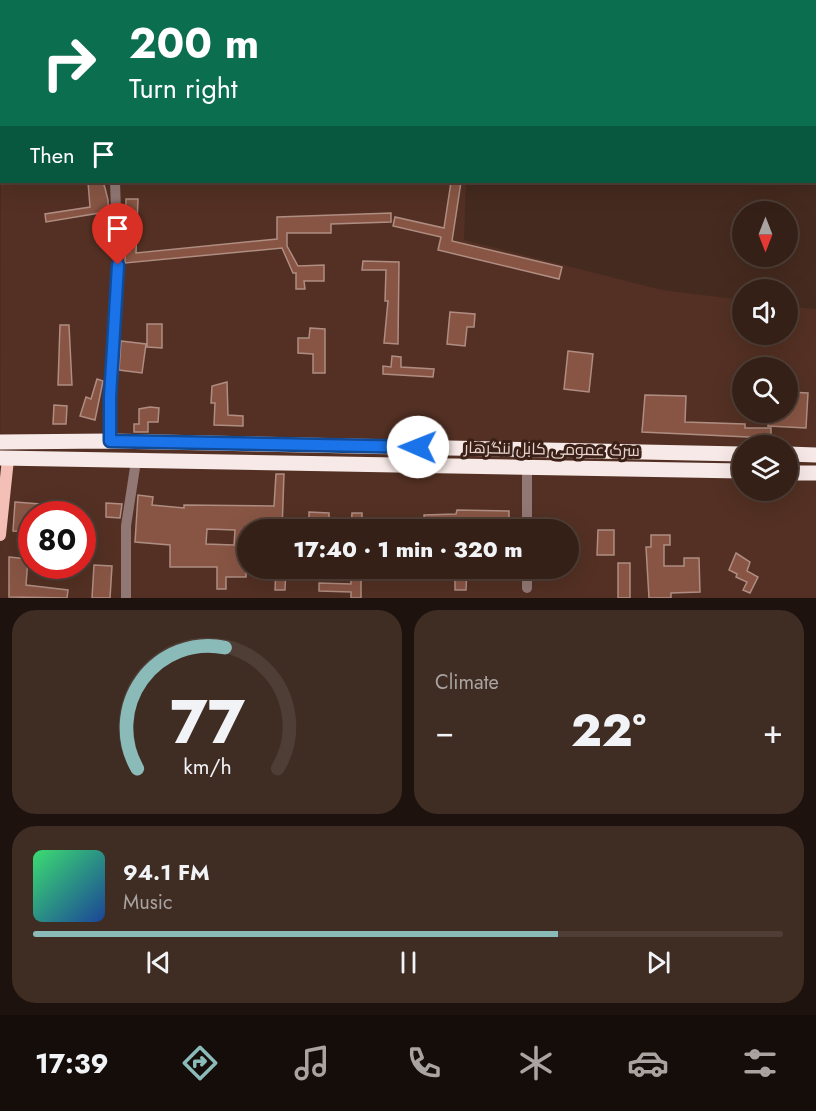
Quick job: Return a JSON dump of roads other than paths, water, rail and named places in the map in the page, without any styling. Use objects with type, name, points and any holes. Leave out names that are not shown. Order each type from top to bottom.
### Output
[{"type":"highway","name":"سرک عمومی کابل ننگرهار","points":[[0,442],[110,441],[732,453]]},
{"type":"highway","points":[[371,446],[371,464]]},
{"type":"highway","points":[[798,454],[816,455]]},
{"type":"highway","name":"سرک عمومی کابل ننگرهار","points":[[4,459],[732,471]]},
{"type":"highway","points":[[798,472],[816,473]]},
{"type":"main road","points":[[0,535],[4,459]]},
{"type":"street","points":[[110,441],[110,397],[118,265],[114,183]]},
{"type":"street","points":[[126,598],[126,526],[136,461]]},
{"type":"street","points":[[527,467],[527,519]]},
{"type":"street","points":[[527,579],[527,588]]}]
